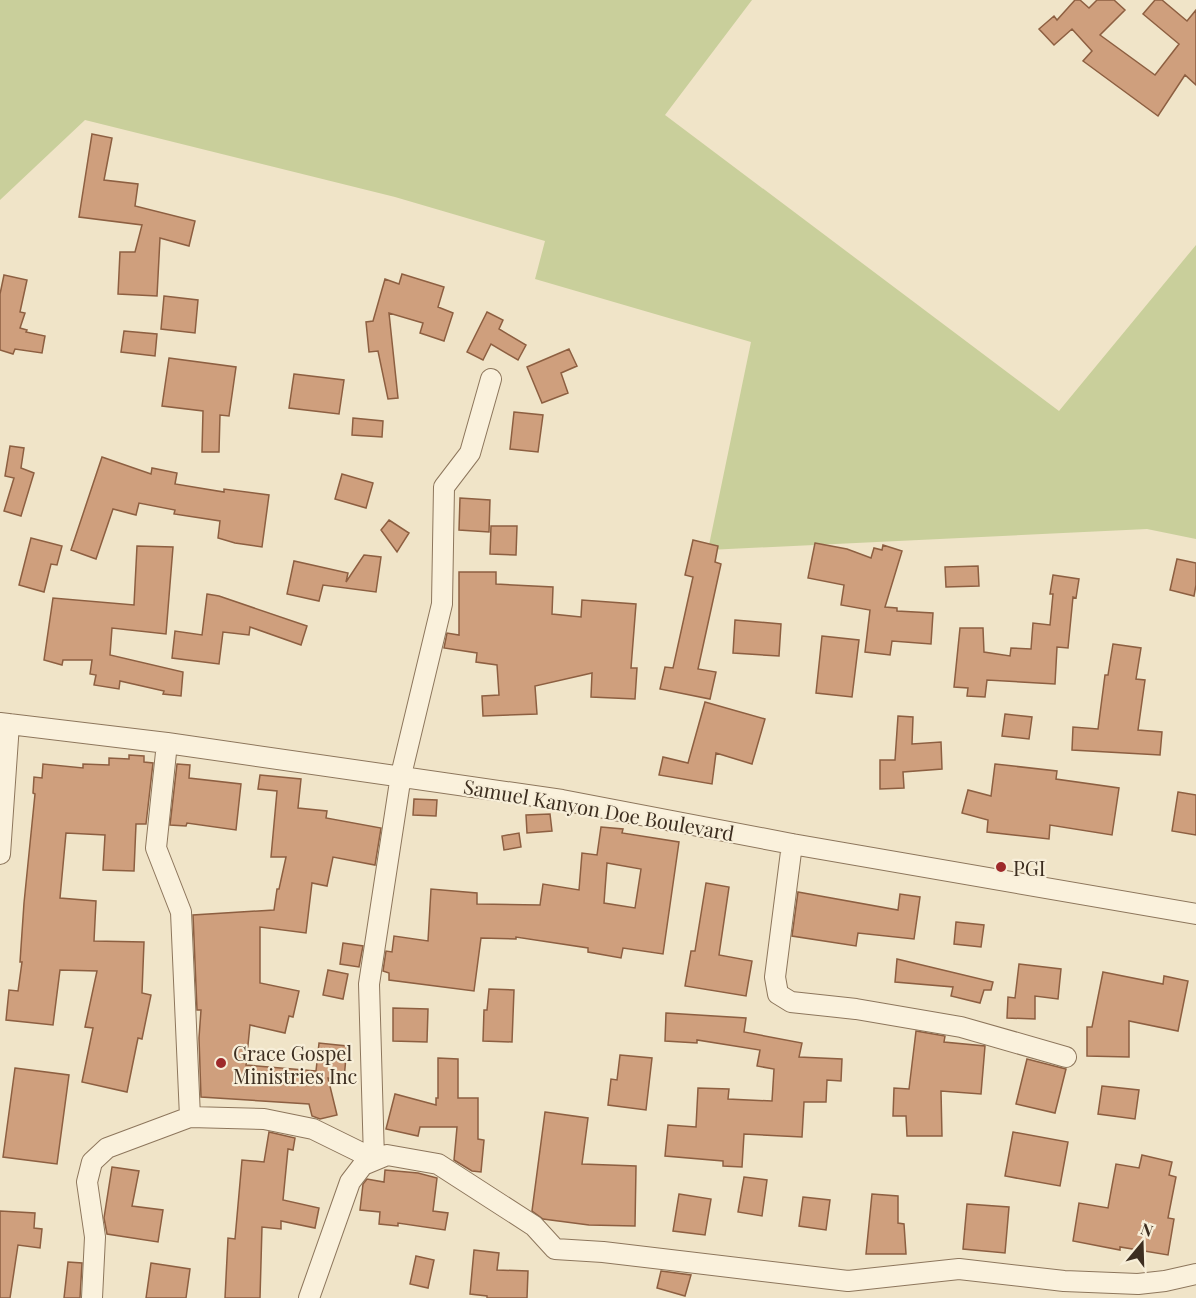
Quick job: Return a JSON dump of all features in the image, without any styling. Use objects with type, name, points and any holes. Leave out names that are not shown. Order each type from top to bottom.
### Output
[{"type":"street","points":[[374,1159],[369,984],[401,775],[442,604],[444,487],[470,453],[491,379]]},
{"type":"street","points":[[0,855],[4,723]]},
{"type":"street","name":"Samuel Kanyon Doe Boulevard","points":[[4,723],[401,775],[562,800],[792,844],[1196,914]]},
{"type":"street","points":[[167,743],[156,848],[181,912],[190,1116]]},
{"type":"street","points":[[792,844],[775,977],[778,994],[791,1002],[856,1009],[961,1027],[1066,1057]]},
{"type":"street","points":[[92,1298],[95,1237],[87,1182],[92,1162],[107,1148],[190,1116],[264,1119],[313,1129],[374,1159]]},
{"type":"street","points":[[309,1298],[350,1182],[363,1165],[387,1155],[438,1164],[534,1226],[555,1249],[603,1252],[847,1289],[959,1269],[1064,1281],[1138,1284],[1196,1274]]},
{"type":"green space","points":[[0,0],[752,0],[665,115],[1059,411],[1196,245],[1196,539],[1147,529],[708,550],[751,342],[535,279],[545,241],[395,197],[85,120],[0,200]]},
{"type":"building","points":[[1075,0],[1080,0],[1089,8],[1097,0],[1114,0],[1125,10],[1100,35],[1155,75],[1179,44],[1143,14],[1155,0],[1162,0],[1187,21],[1196,10],[1196,85],[1185,75],[1158,116],[1083,61],[1092,51],[1072,29],[1054,45],[1039,29],[1054,16],[1057,20]]},
{"type":"building","points":[[92,134],[112,138],[104,180],[138,184],[135,206],[195,221],[189,246],[160,238],[157,296],[118,294],[120,252],[135,252],[142,225],[79,217]]},
{"type":"building","points":[[402,274],[444,287],[438,307],[453,313],[444,341],[420,333],[423,323],[389,313],[398,398],[388,399],[378,351],[369,352],[366,322],[373,321],[385,279],[399,284]]},
{"type":"building","points":[[4,275],[27,280],[20,312],[25,313],[20,328],[27,330],[26,332],[45,336],[42,353],[15,349],[13,354],[0,350],[0,294]]},
{"type":"building","points":[[164,296],[198,300],[195,333],[161,329]]},
{"type":"building","points":[[487,312],[503,320],[499,329],[526,345],[518,360],[491,344],[483,360],[467,352]]},
{"type":"building","points":[[124,331],[157,334],[155,356],[121,352]]},
{"type":"building","points":[[569,349],[577,366],[561,373],[568,393],[542,403],[527,367]]},
{"type":"building","points":[[169,358],[236,367],[229,416],[220,415],[219,452],[202,452],[203,411],[162,406]]},
{"type":"building","points":[[294,374],[344,380],[339,414],[289,408]]},
{"type":"building","points":[[514,412],[543,415],[538,452],[510,449]]},
{"type":"building","points":[[353,418],[383,421],[382,437],[352,435]]},
{"type":"building","points":[[10,446],[24,448],[21,468],[34,473],[21,516],[4,511],[14,478],[5,476]]},
{"type":"building","points":[[102,457],[151,474],[152,468],[177,473],[175,484],[224,492],[224,489],[269,495],[262,547],[218,538],[220,521],[174,514],[175,510],[139,503],[136,515],[113,509],[96,559],[71,550]]},
{"type":"building","points":[[342,474],[373,483],[366,508],[335,499]]},
{"type":"building","points":[[460,498],[490,500],[489,532],[459,530]]},
{"type":"building","points":[[389,520],[409,533],[397,552],[381,530]]},
{"type":"building","points":[[491,526],[517,526],[516,555],[490,554]]},
{"type":"building","points":[[31,538],[62,546],[57,565],[51,564],[44,592],[19,585]]},
{"type":"building","points":[[693,540],[718,546],[715,562],[721,564],[698,669],[716,672],[710,699],[660,689],[665,667],[673,668],[693,577],[685,575]]},
{"type":"building","points":[[815,543],[847,549],[871,558],[874,548],[882,550],[883,545],[902,551],[885,607],[897,608],[897,611],[933,613],[931,644],[892,641],[890,655],[865,652],[870,610],[841,605],[844,585],[808,578]]},
{"type":"building","points":[[137,546],[173,547],[166,634],[112,628],[110,655],[183,672],[181,696],[163,694],[164,691],[120,681],[119,689],[94,685],[96,675],[90,674],[92,660],[63,660],[62,665],[44,660],[53,598],[134,605]]},
{"type":"building","points":[[364,555],[381,557],[376,592],[323,585],[319,601],[287,594],[294,561],[348,573],[346,582]]},
{"type":"building","points":[[1177,559],[1196,563],[1194,596],[1170,590]]},
{"type":"building","points":[[978,566],[979,586],[946,587],[945,567]]},
{"type":"building","points":[[459,572],[496,572],[496,584],[553,587],[552,614],[581,617],[582,600],[636,604],[631,668],[637,668],[635,699],[591,697],[592,673],[535,686],[537,714],[483,716],[482,696],[499,695],[497,665],[476,662],[477,653],[444,648],[447,633],[459,635]]},
{"type":"building","points":[[1053,575],[1079,579],[1076,598],[1073,597],[1068,648],[1057,647],[1055,684],[987,680],[985,697],[967,696],[968,688],[954,687],[960,628],[983,628],[984,652],[1010,656],[1011,648],[1031,649],[1033,623],[1050,625],[1053,594],[1050,594]]},
{"type":"building","points":[[207,594],[307,626],[301,645],[250,627],[249,635],[223,632],[219,664],[172,658],[175,631],[202,635]]},
{"type":"building","points":[[735,620],[781,624],[779,656],[733,653]]},
{"type":"building","points":[[822,636],[859,640],[852,697],[816,693]]},
{"type":"building","points":[[1113,644],[1141,648],[1136,679],[1145,680],[1138,730],[1162,732],[1160,755],[1072,750],[1073,727],[1098,729],[1105,675],[1108,675]]},
{"type":"building","points":[[705,702],[765,719],[752,764],[716,753],[712,784],[659,775],[663,757],[688,763]]},
{"type":"building","points":[[1005,714],[1032,717],[1029,739],[1002,736]]},
{"type":"building","points":[[898,716],[913,717],[912,744],[941,742],[942,769],[903,772],[904,788],[880,789],[880,760],[895,760]]},
{"type":"building","points":[[129,755],[144,756],[144,762],[153,763],[146,824],[136,824],[134,871],[103,870],[105,835],[66,833],[60,898],[96,901],[94,941],[144,942],[142,993],[151,995],[142,1039],[138,1038],[127,1092],[82,1082],[93,1028],[85,1027],[97,971],[60,970],[53,1025],[6,1020],[9,990],[18,991],[22,962],[20,962],[24,903],[35,794],[33,793],[34,777],[42,778],[43,764],[83,768],[83,764],[109,765],[109,758],[129,759]]},
{"type":"building","points":[[177,764],[190,765],[189,778],[241,784],[236,830],[187,823],[186,826],[170,825]]},
{"type":"building","points":[[995,764],[1057,771],[1056,779],[1119,788],[1112,835],[1050,825],[1049,839],[987,832],[988,820],[962,813],[968,790],[991,796]]},
{"type":"building","points":[[260,775],[301,779],[298,808],[327,811],[326,818],[381,828],[375,865],[333,857],[327,886],[312,883],[306,933],[260,927],[260,983],[299,991],[293,1017],[289,1016],[285,1033],[250,1025],[246,1065],[316,1071],[319,1043],[347,1046],[344,1079],[328,1078],[337,1115],[320,1119],[312,1116],[309,1104],[201,1097],[199,1038],[201,1010],[197,1010],[193,915],[274,910],[286,857],[271,857],[277,791],[258,789]]},
{"type":"building","points":[[1178,792],[1196,795],[1196,835],[1172,831]]},
{"type":"building","points":[[414,799],[437,800],[436,816],[413,815]]},
{"type":"building","points":[[550,814],[552,831],[527,833],[526,815]]},
{"type":"building","points":[[601,827],[623,829],[622,833],[679,842],[663,954],[623,948],[621,958],[588,952],[588,948],[516,937],[516,939],[481,938],[474,991],[389,980],[389,973],[383,971],[386,951],[392,952],[394,936],[428,941],[431,889],[477,893],[477,904],[540,905],[543,884],[579,890],[582,853],[597,855]],"holes":[[[607,863],[641,869],[635,908],[604,903]]]},
{"type":"building","points":[[519,833],[521,847],[504,850],[502,836]]},
{"type":"building","points":[[706,883],[729,887],[719,955],[752,961],[746,996],[685,986],[691,951],[695,951]]},
{"type":"building","points":[[798,892],[898,910],[900,894],[920,897],[914,939],[858,933],[856,946],[792,936]]},
{"type":"building","points":[[956,922],[984,925],[981,947],[954,944]]},
{"type":"building","points":[[343,943],[363,946],[359,967],[340,964]]},
{"type":"building","points":[[897,959],[993,982],[991,990],[984,990],[980,1003],[951,996],[953,987],[895,982]]},
{"type":"building","points":[[1019,964],[1061,969],[1058,999],[1035,996],[1035,1019],[1007,1018],[1008,997],[1015,998]]},
{"type":"building","points":[[328,970],[348,974],[343,999],[323,995]]},
{"type":"building","points":[[1103,972],[1163,984],[1164,976],[1188,981],[1178,1031],[1129,1021],[1129,1057],[1087,1056],[1087,1027],[1092,1027]]},
{"type":"building","points":[[489,989],[514,990],[512,1042],[483,1041],[484,1010],[487,1010]]},
{"type":"building","points":[[393,1008],[428,1009],[427,1042],[393,1041]]},
{"type":"building","points":[[666,1013],[746,1018],[744,1032],[802,1043],[799,1057],[842,1059],[841,1081],[827,1080],[826,1102],[804,1102],[802,1137],[744,1134],[742,1167],[723,1166],[723,1161],[665,1156],[668,1125],[696,1127],[698,1088],[729,1089],[728,1099],[772,1101],[774,1069],[757,1066],[760,1050],[697,1040],[697,1043],[665,1041]]},
{"type":"building","points":[[916,1031],[945,1036],[944,1042],[985,1046],[981,1094],[941,1091],[942,1136],[907,1136],[906,1116],[893,1116],[894,1088],[909,1089]]},
{"type":"building","points":[[620,1055],[652,1058],[646,1110],[608,1105],[611,1079],[617,1080]]},
{"type":"building","points":[[438,1058],[458,1059],[458,1098],[478,1098],[478,1139],[484,1140],[481,1172],[472,1171],[454,1160],[457,1127],[420,1127],[418,1136],[386,1129],[395,1094],[436,1105]]},
{"type":"building","points":[[1027,1059],[1066,1069],[1055,1113],[1016,1104]]},
{"type":"building","points":[[15,1068],[69,1075],[57,1164],[3,1157]]},
{"type":"building","points":[[1102,1086],[1139,1090],[1135,1119],[1098,1114]]},
{"type":"building","points":[[545,1112],[588,1118],[582,1164],[636,1166],[635,1226],[589,1225],[543,1219],[532,1211]]},
{"type":"building","points":[[269,1132],[295,1138],[293,1150],[288,1149],[283,1200],[319,1208],[315,1228],[281,1221],[281,1229],[262,1227],[260,1298],[225,1298],[228,1238],[235,1239],[242,1160],[264,1162]]},
{"type":"building","points":[[1013,1132],[1068,1142],[1060,1186],[1005,1176]]},
{"type":"building","points":[[1142,1155],[1172,1162],[1169,1175],[1176,1177],[1168,1218],[1174,1219],[1168,1255],[1120,1247],[1120,1250],[1073,1241],[1079,1203],[1108,1208],[1116,1164],[1139,1168]]},
{"type":"building","points":[[112,1167],[139,1171],[132,1206],[163,1210],[158,1242],[107,1234],[104,1218]]},
{"type":"building","points":[[385,1170],[418,1173],[437,1178],[433,1211],[448,1213],[445,1230],[398,1223],[398,1226],[379,1224],[380,1212],[360,1210],[363,1184],[367,1179],[384,1182]]},
{"type":"building","points":[[744,1177],[767,1180],[762,1216],[738,1212]]},
{"type":"building","points":[[679,1194],[711,1199],[705,1235],[673,1231]]},
{"type":"building","points":[[872,1194],[898,1196],[898,1223],[904,1224],[906,1254],[866,1254]]},
{"type":"building","points":[[803,1197],[830,1200],[826,1230],[799,1226]]},
{"type":"building","points":[[967,1204],[1009,1207],[1005,1253],[963,1249]]},
{"type":"building","points":[[0,1211],[35,1213],[34,1228],[42,1229],[40,1248],[18,1245],[10,1298],[0,1298]]},
{"type":"building","points":[[474,1250],[499,1253],[497,1270],[528,1271],[527,1298],[487,1298],[487,1296],[470,1294]]},
{"type":"building","points":[[416,1256],[434,1260],[428,1288],[410,1284]]},
{"type":"building","points":[[68,1262],[82,1263],[80,1298],[64,1298]]},
{"type":"building","points":[[151,1263],[190,1269],[186,1298],[146,1298]]},
{"type":"building","points":[[661,1271],[691,1275],[685,1296],[657,1288]]},
{"type":"place","name":"PGI","points":[[1001,867]]},
{"type":"place","name":"Grace Gospel Ministries Inc","points":[[221,1063]]}]
